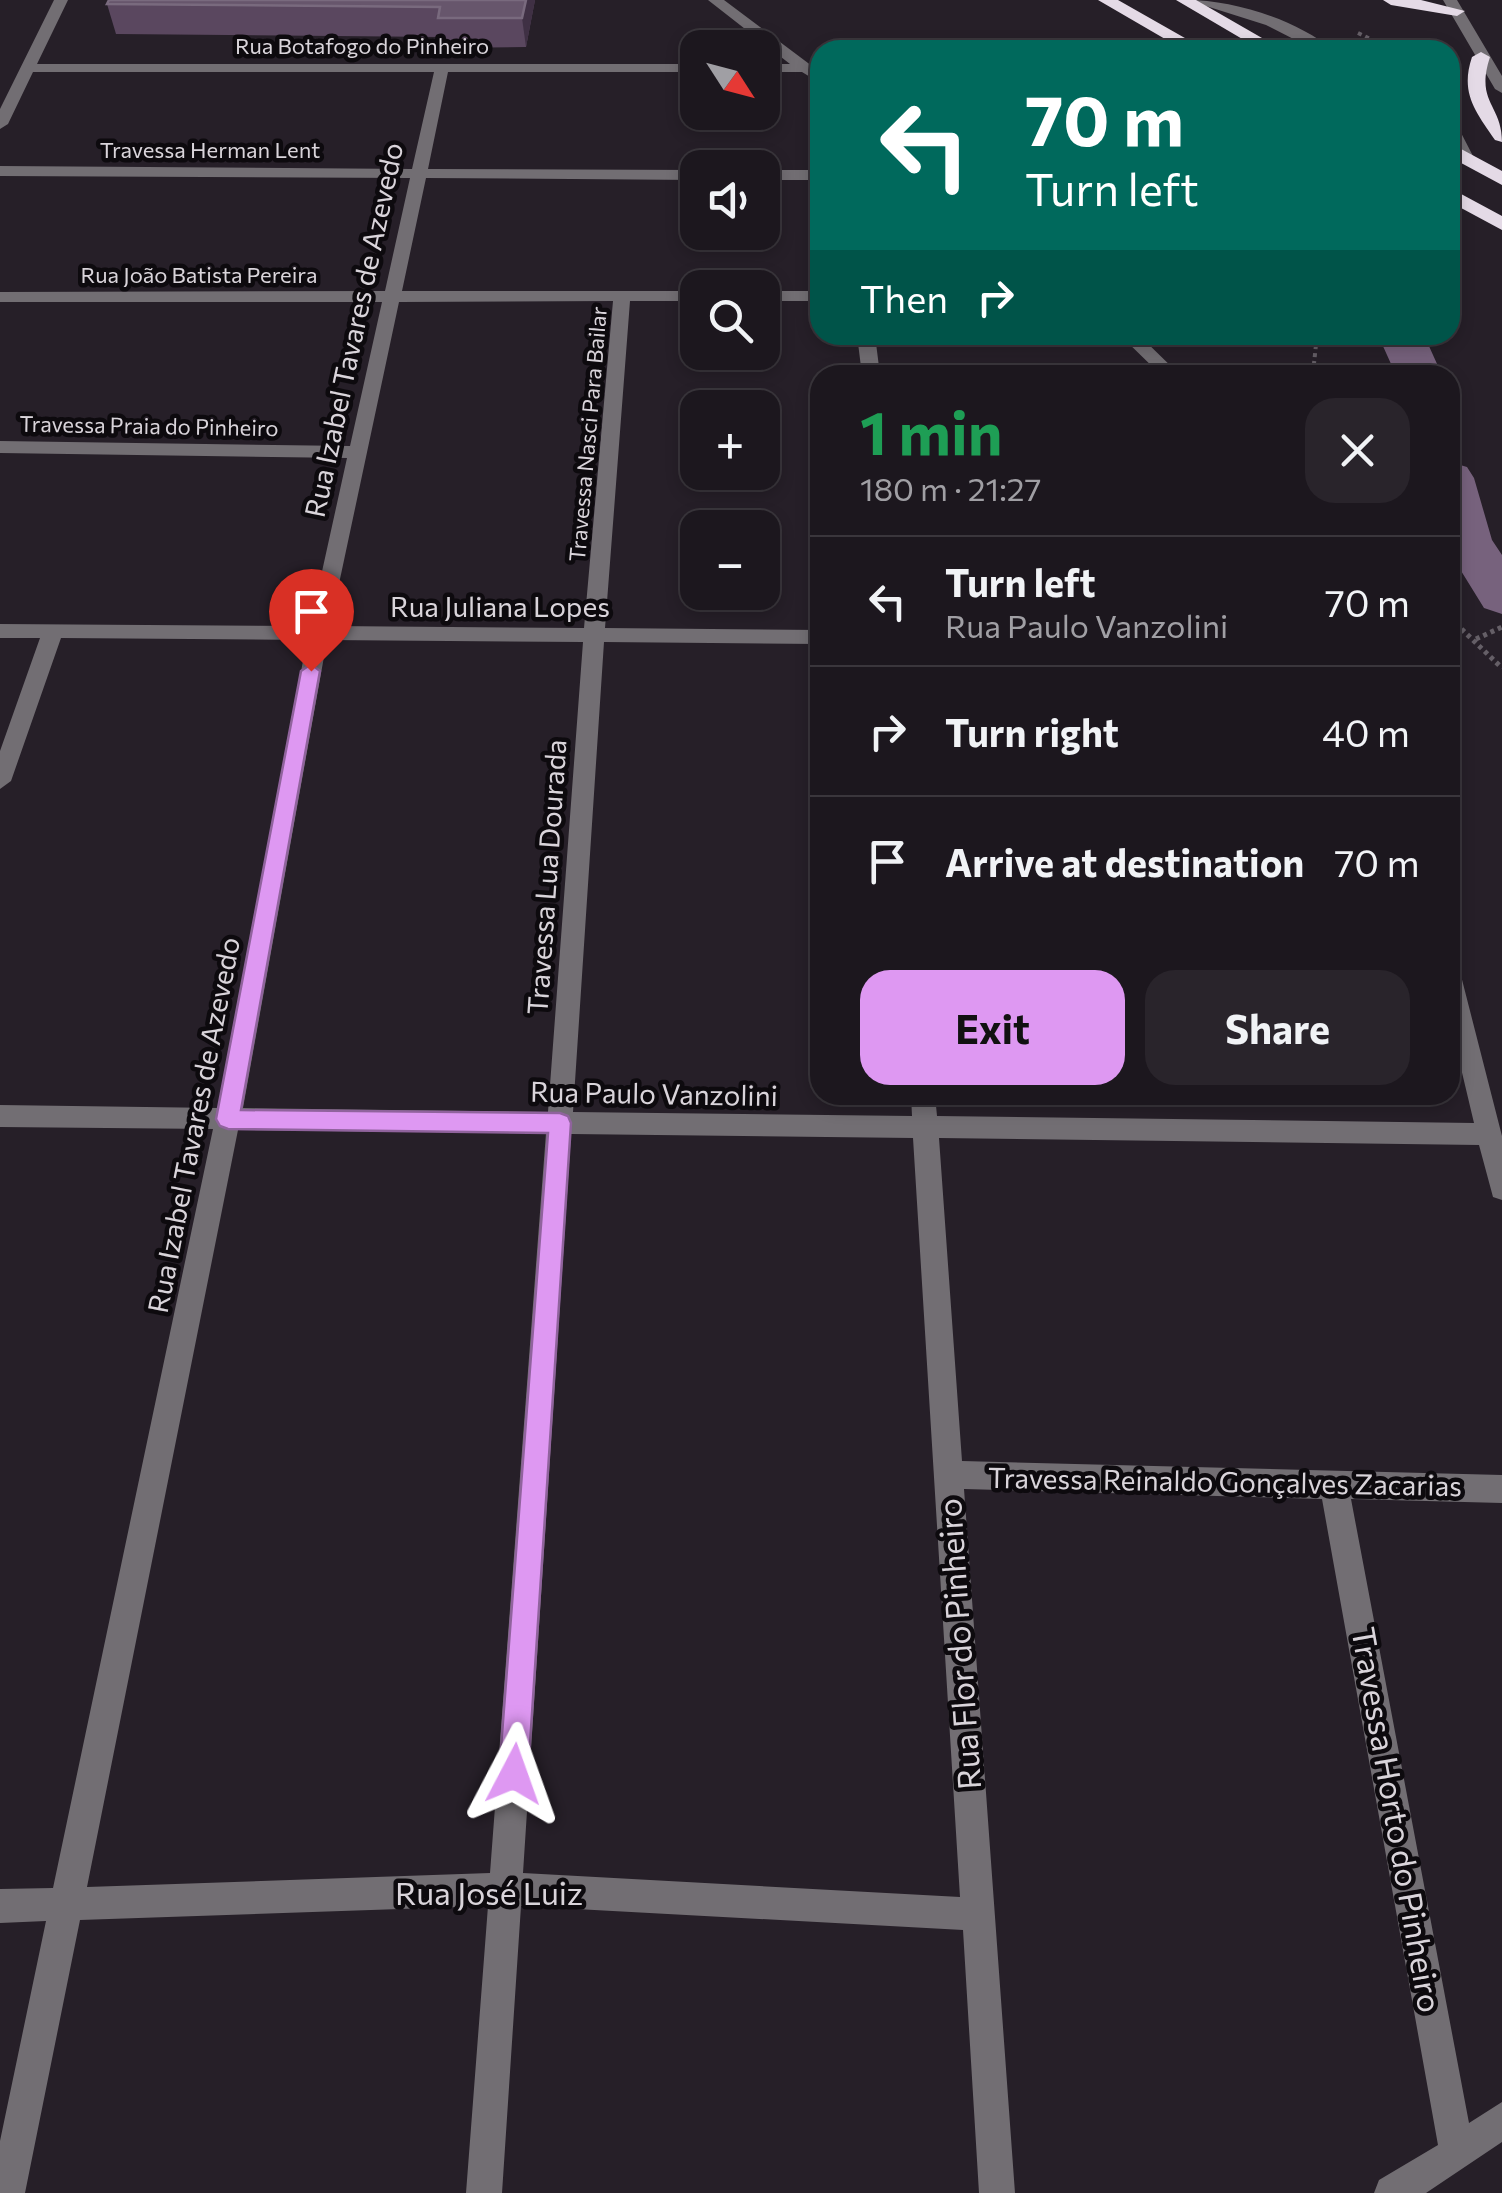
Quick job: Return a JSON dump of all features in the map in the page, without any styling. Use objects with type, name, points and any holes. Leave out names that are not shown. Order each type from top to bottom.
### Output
[{"type":"highway","points":[[1106,0],[1178,40]]},
{"type":"highway","points":[[1184,0],[1256,40]]},
{"type":"highway","points":[[1391,0],[1454,6]]},
{"type":"highway","points":[[1481,56],[1473,76],[1476,99],[1502,136]]},
{"type":"highway","points":[[1460,155],[1502,179]]},
{"type":"highway","points":[[1460,200],[1502,224]]},
{"type":"highway","points":[[1460,218],[1502,236]]},
{"type":"street","points":[[0,124],[61,0]]},
{"type":"street","points":[[715,0],[810,71]]},
{"type":"street","points":[[1194,0],[1271,22],[1306,40]]},
{"type":"street","points":[[1454,6],[1502,89]]},
{"type":"street","name":"Rua Botafogo do Pinheiro","points":[[27,68],[680,68]]},
{"type":"street","name":"Rua Izabel Tavares de Azevedo","points":[[7,2193],[228,1119],[318,634],[442,68]]},
{"type":"street","points":[[780,68],[805,68]]},
{"type":"street","name":"Travessa Herman Lent","points":[[0,171],[680,175]]},
{"type":"street","points":[[780,175],[810,176]]},
{"type":"street","name":"Travessa Nasci Para Bailar","points":[[594,636],[622,296]]},
{"type":"street","name":"Rua João Batista Pereira","points":[[0,297],[680,296]]},
{"type":"street","points":[[780,296],[810,296]]},
{"type":"street","points":[[1140,345],[1160,365]]},
{"type":"street","name":"Travessa Praia do Pinheiro","points":[[0,447],[358,452]]},
{"type":"street","name":"Rua Juliana Lopes","points":[[0,631],[810,637]]},
{"type":"street","points":[[0,782],[54,631]]},
{"type":"street","name":"Travessa Lua Dourada","points":[[484,2193],[594,636]]},
{"type":"street","points":[[1460,1015],[1502,1189]]},
{"type":"street","name":"Rua Flor do Pinheiro","points":[[924,1105],[997,2193]]},
{"type":"street","name":"Rua Paulo Vanzolini","points":[[0,1116],[1488,1134]]},
{"type":"street","name":"Travessa Reinaldo Gonçalves Zacarias","points":[[948,1475],[1502,1489]]},
{"type":"street","name":"Travessa Horto do Pinheiro","points":[[1334,1486],[1458,2154]]},
{"type":"street","name":"Rua José Luiz","points":[[0,1906],[506,1889],[977,1914]]},
{"type":"street","points":[[1392,2193],[1458,2154],[1502,2120]]},
{"type":"path","points":[[1460,626],[1502,668]]},
{"type":"path","points":[[1476,639],[1502,627]]},
{"type":"building","points":[[109,0],[526,0],[522,18],[438,18],[440,7],[107,4]]},
{"type":"waterway","points":[[1406,345],[1414,365]]},
{"type":"waterway","points":[[1460,514],[1467,540],[1502,596]]},
{"type":"route","points":[[311,671],[228,1119],[560,1123],[514,1774]]}]
